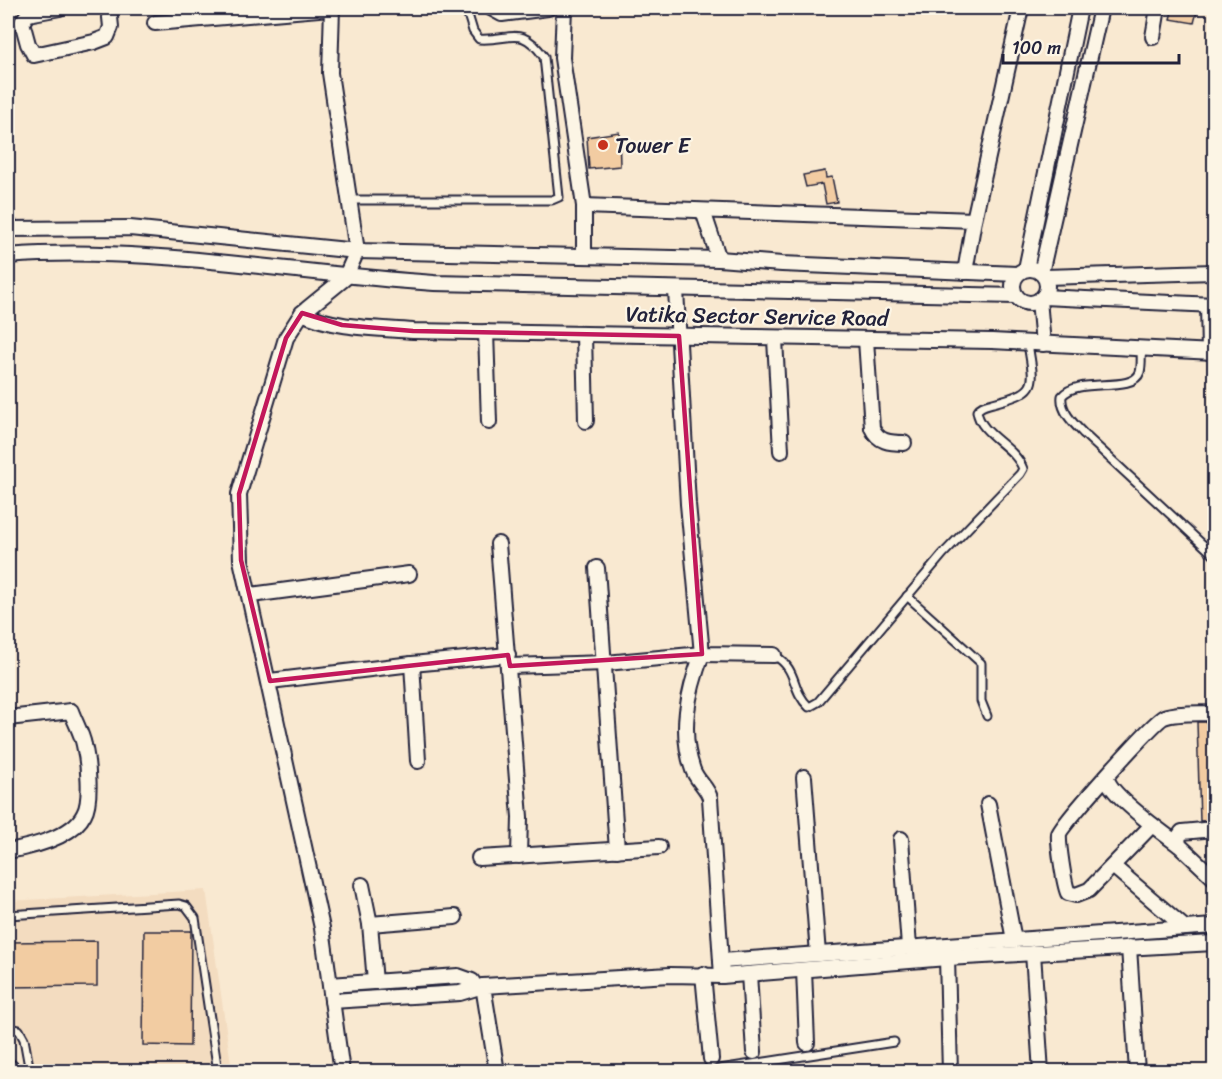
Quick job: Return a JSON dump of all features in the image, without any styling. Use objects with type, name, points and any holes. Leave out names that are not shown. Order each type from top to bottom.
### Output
[{"type":"street","points":[[60,8],[31,10],[22,22],[30,50],[34,55],[106,37],[111,27],[109,8]]},
{"type":"street","points":[[155,23],[298,9],[331,8],[330,73],[357,251],[345,278],[302,313],[286,338],[239,494],[241,560],[270,681],[322,928],[342,1071]]},
{"type":"street","points":[[491,8],[501,14],[548,8]]},
{"type":"street","points":[[564,8],[562,58],[584,206],[584,255]]},
{"type":"street","points":[[965,272],[974,220],[1021,8]]},
{"type":"street","points":[[1016,296],[1013,285],[1022,271],[1080,8]]},
{"type":"street","points":[[1043,344],[1041,299],[1047,287],[1043,275],[1101,8]]},
{"type":"street","points":[[1153,37],[1158,8]]},
{"type":"street","points":[[584,206],[974,220]]},
{"type":"street","points":[[703,211],[719,259]]},
{"type":"street","points":[[8,229],[130,228],[357,251],[719,259],[965,272],[1022,271],[1043,275],[1215,272]]},
{"type":"street","points":[[8,256],[54,253],[129,253],[345,278],[676,290],[1016,296],[1024,302],[1041,299],[1211,305],[1212,352]]},
{"type":"street","points":[[676,290],[688,504],[702,654],[687,704],[686,738],[694,774],[710,798],[722,976]]},
{"type":"street","name":"Vatika Sector Service Road","points":[[302,313],[319,321],[342,325],[413,331],[1043,344],[1212,352]]},
{"type":"street","points":[[486,332],[489,422]]},
{"type":"street","points":[[584,334],[586,421]]},
{"type":"street","points":[[775,339],[781,451]]},
{"type":"street","points":[[866,340],[872,428],[875,434],[886,441],[904,443]]},
{"type":"street","points":[[498,544],[520,817],[519,856]]},
{"type":"street","points":[[597,568],[606,663],[616,850]]},
{"type":"street","points":[[251,595],[410,574]]},
{"type":"street","points":[[270,681],[412,664],[509,661],[606,663],[702,654],[774,655]]},
{"type":"street","points":[[412,664],[418,761]]},
{"type":"street","points":[[8,718],[70,711],[84,745],[89,800],[84,815],[71,828],[39,845],[8,851]]},
{"type":"street","points":[[1152,825],[1114,867],[1082,894],[1072,895],[1067,890],[1059,835],[1061,829],[1107,779],[1114,766],[1163,717],[1215,713]]},
{"type":"street","points":[[804,777],[818,954]]},
{"type":"street","points":[[1107,779],[1112,789],[1215,878]]},
{"type":"street","points":[[988,804],[1014,940]]},
{"type":"street","points":[[1179,845],[1178,838],[1182,832],[1215,829]]},
{"type":"street","points":[[901,839],[909,947]]},
{"type":"street","points":[[479,858],[659,847]]},
{"type":"street","points":[[1114,867],[1185,928]]},
{"type":"street","points":[[362,885],[370,924],[375,982]]},
{"type":"street","points":[[370,924],[455,917]]},
{"type":"street","points":[[721,961],[1215,926]]},
{"type":"street","points":[[332,1000],[460,993],[479,986],[703,974],[722,976],[947,958],[1215,943]]},
{"type":"street","points":[[1129,947],[1137,1071]]},
{"type":"street","points":[[1033,953],[1041,1071]]},
{"type":"street","points":[[947,958],[950,1071]]},
{"type":"street","points":[[804,970],[807,1043]]},
{"type":"street","points":[[703,974],[711,1059]]},
{"type":"street","points":[[749,974],[754,1052]]},
{"type":"street","points":[[330,985],[458,976],[472,981],[479,986],[497,1071]]},
{"type":"lane","points":[[351,200],[552,200],[560,197],[544,57],[534,44],[520,35],[479,39],[472,31],[466,8]]},
{"type":"lane","points":[[774,655],[787,663],[802,700],[810,707],[818,702],[907,596],[1023,469],[1018,459],[982,422],[977,411],[986,405],[1019,396],[1030,388],[1033,378],[1028,344]]},
{"type":"lane","points":[[1141,348],[1140,372],[1136,377],[1126,382],[1077,387],[1062,396],[1064,409],[1072,423],[1215,555]]},
{"type":"lane","points":[[907,596],[981,663],[981,702],[987,716]]},
{"type":"lane","points":[[8,915],[179,904],[186,906],[195,918],[218,1071]]},
{"type":"lane","points":[[8,1028],[19,1030],[24,1039],[30,1071]]},
{"type":"lane","points":[[700,1071],[894,1042]]},
{"type":"lane","points":[[8,1060],[21,1071]]},
{"type":"highlighted area","points":[[302,313],[342,325],[413,331],[679,336],[702,654],[510,666],[508,655],[270,681],[241,560],[239,494],[286,338]]},
{"type":"shaded area","points":[[206,890],[232,1071],[31,1071],[24,1041],[8,1045],[8,901]]},
{"type":"building","points":[[1173,8],[1198,8],[1194,23],[1170,19]]},
{"type":"building","name":"Tower E","points":[[619,132],[620,166],[589,169],[587,137]]},
{"type":"building","points":[[825,171],[826,178],[832,177],[837,202],[826,204],[822,184],[806,187],[803,175]]},
{"type":"building","points":[[1197,722],[1215,722],[1215,820],[1200,821]]},
{"type":"building","points":[[144,931],[191,931],[190,1046],[143,1045]]},
{"type":"building","points":[[97,941],[97,986],[8,987],[8,942]]},
{"type":"place","name":"Tower E","points":[[603,145]]}]
